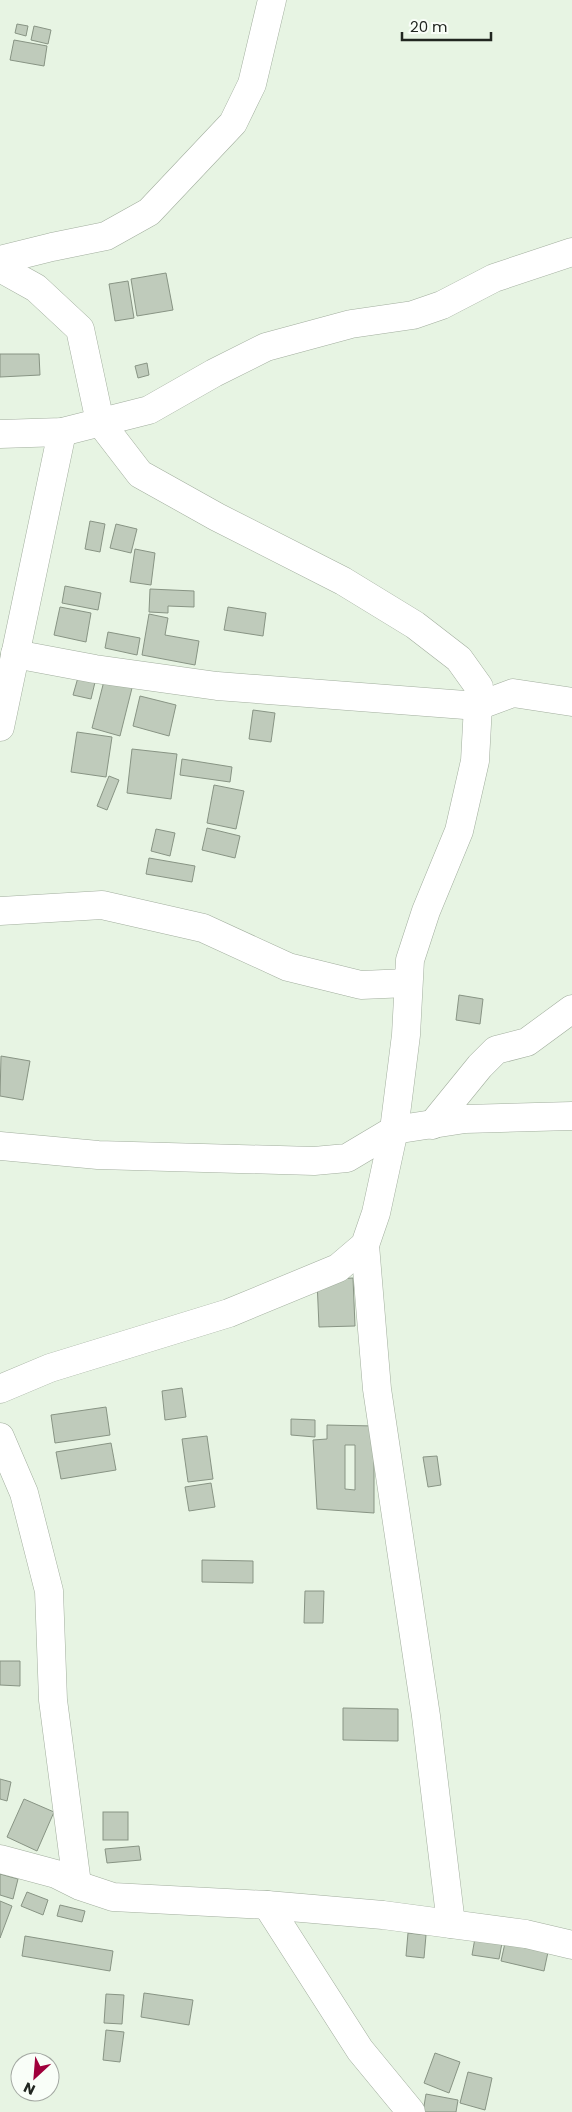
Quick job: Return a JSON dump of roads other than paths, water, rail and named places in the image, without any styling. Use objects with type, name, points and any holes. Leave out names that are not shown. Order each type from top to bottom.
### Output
[{"type":"street","points":[[0,260],[106,236],[149,212],[233,122],[252,84],[272,0]]},
{"type":"street","points":[[0,434],[62,432],[149,410],[214,373],[266,347],[351,324],[414,315],[442,305],[494,278],[572,252]]},
{"type":"street","points":[[0,268],[36,288],[80,328],[100,422],[140,474],[217,517],[343,581],[415,625],[459,659],[479,687],[475,761],[459,831],[423,919],[410,960],[406,1035],[394,1130],[376,1213],[366,1246],[377,1389],[426,1716],[451,1924]]},
{"type":"street","points":[[0,727],[62,432]]},
{"type":"street","points":[[15,654],[95,669],[217,686],[478,706],[513,693],[572,702]]},
{"type":"street","points":[[0,911],[102,906],[203,928],[288,967],[361,986],[408,983]]},
{"type":"street","points":[[432,1125],[480,1066],[496,1050],[527,1042],[572,1009]]},
{"type":"street","points":[[0,1146],[98,1155],[314,1161],[347,1158],[394,1130],[465,1119],[572,1116]]},
{"type":"street","points":[[0,1388],[50,1368],[229,1313],[338,1268],[366,1246]]},
{"type":"street","points":[[0,1437],[10,1484],[49,1591],[53,1700],[76,1884]]},
{"type":"street","points":[[0,1859],[56,1874],[76,1884],[113,1897],[267,1905],[383,1915],[526,1934],[572,1945]]},
{"type":"street","points":[[267,1905],[360,2050],[411,2112]]}]
